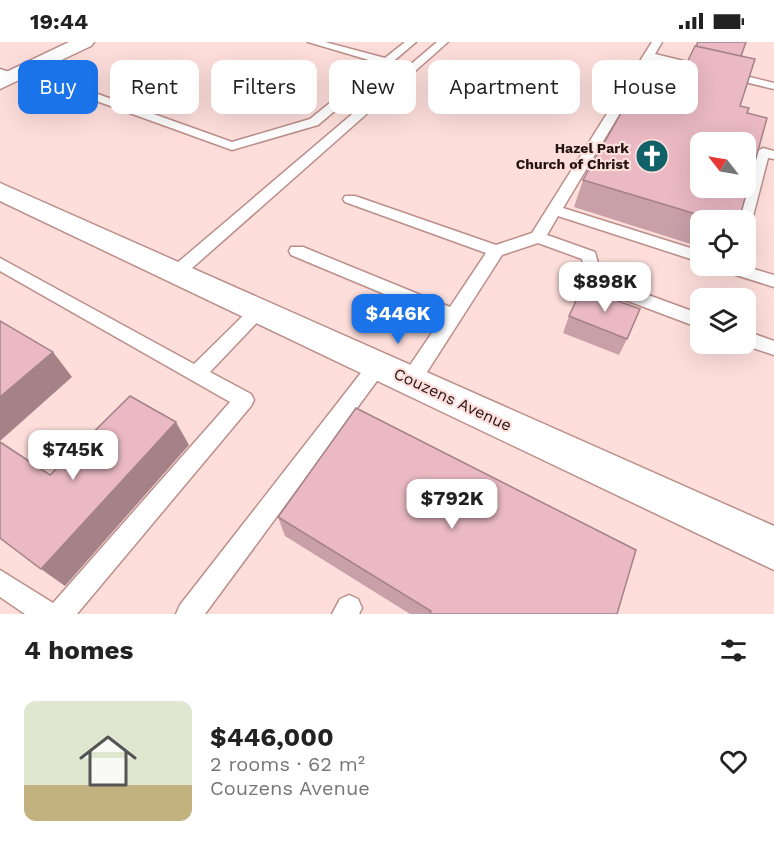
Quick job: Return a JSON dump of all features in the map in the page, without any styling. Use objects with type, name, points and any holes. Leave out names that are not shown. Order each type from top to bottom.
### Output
[{"type":"street","points":[[4,77],[84,42]]},
{"type":"street","name":"Couzens Avenue","points":[[0,191],[774,548]]},
{"type":"lane","points":[[313,42],[380,60]]},
{"type":"lane","points":[[389,60],[411,42]]},
{"type":"lane","points":[[176,273],[443,42]]},
{"type":"lane","points":[[538,237],[657,42]]},
{"type":"lane","points":[[649,56],[774,86]]},
{"type":"lane","points":[[4,77],[46,79],[232,146],[314,122],[329,110]]},
{"type":"lane","points":[[747,210],[763,152],[774,155]]},
{"type":"lane","points":[[350,199],[496,250],[538,237],[590,256],[594,282],[690,317]]},
{"type":"lane","points":[[554,210],[690,254]]},
{"type":"lane","points":[[411,380],[496,250]]},
{"type":"lane","points":[[297,251],[453,315]]},
{"type":"lane","points":[[0,264],[244,400],[60,614]]},
{"type":"lane","points":[[756,275],[774,281]]},
{"type":"lane","points":[[196,374],[259,311]]},
{"type":"lane","points":[[756,342],[774,348]]},
{"type":"lane","points":[[189,614],[378,365]]},
{"type":"lane","points":[[0,582],[47,614]]},
{"type":"building","points":[[698,42],[746,42],[741,56],[696,46]]},
{"type":"building","points":[[695,46],[755,59],[740,106],[749,108],[747,113],[767,118],[756,158],[756,132],[690,132],[690,198],[745,198],[742,210],[690,210],[690,212],[583,180],[621,114],[698,114],[698,60],[688,60]]},
{"type":"building","points":[[582,288],[640,309],[627,339],[569,316]]},
{"type":"building","points":[[0,321],[53,352],[0,397]]},
{"type":"building","points":[[130,396],[176,422],[41,569],[0,538],[0,442],[50,475]]},
{"type":"building","points":[[356,408],[636,550],[617,614],[430,614],[431,611],[278,517]]},
{"type":"place","name":"Hazel Park Church of Christ","points":[[652,156]]}]
